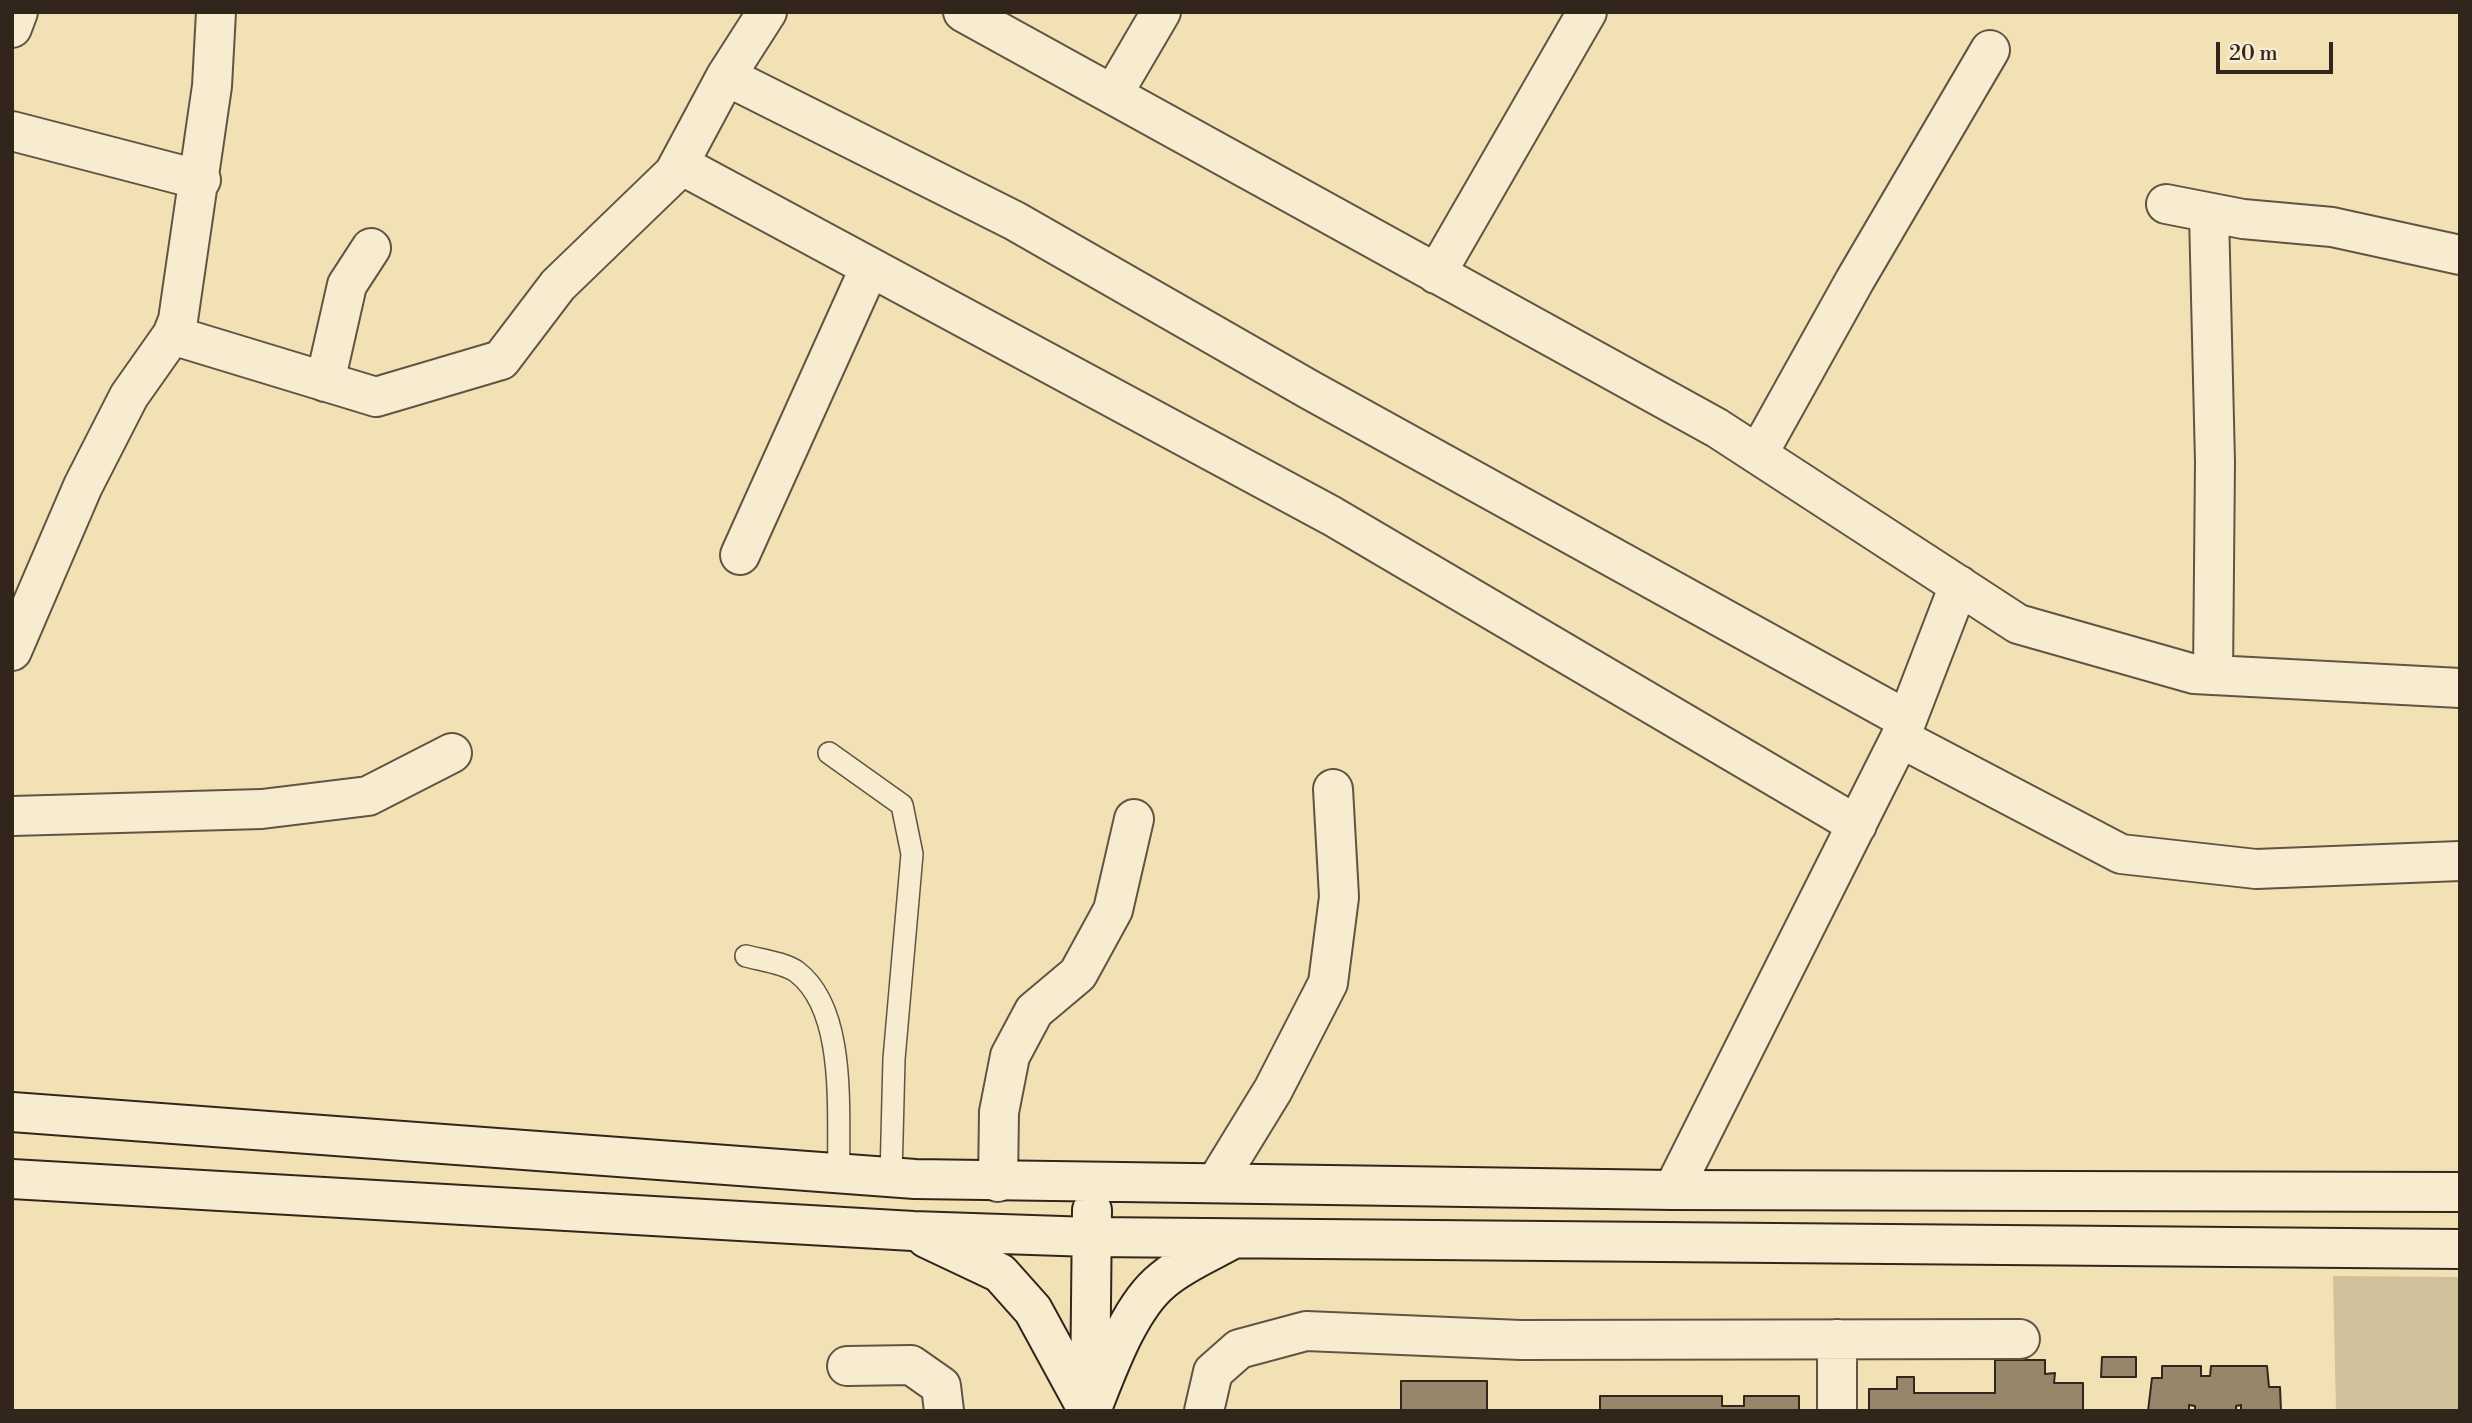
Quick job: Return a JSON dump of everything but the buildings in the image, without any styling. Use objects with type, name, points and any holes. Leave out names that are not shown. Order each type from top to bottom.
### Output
[{"type":"street","points":[[12,28],[18,12]]},
{"type":"street","points":[[12,651],[83,486],[129,396],[172,335],[177,320],[201,180],[212,86],[216,12]]},
{"type":"street","points":[[172,335],[376,397],[501,360],[558,285],[674,173],[726,76],[767,12]]},
{"type":"street","points":[[963,12],[1717,428],[2018,624],[2194,674],[2460,688]]},
{"type":"street","points":[[1113,94],[1161,12]]},
{"type":"street","points":[[1436,274],[1587,12]]},
{"type":"street","points":[[1758,454],[1855,280],[1990,50]]},
{"type":"street","points":[[726,76],[1016,221],[2121,854],[2256,869],[2460,861]]},
{"type":"street","points":[[12,131],[201,180]]},
{"type":"street","points":[[679,164],[1332,516],[1857,825]]},
{"type":"street","points":[[2166,204],[2209,214],[2332,227],[2460,255]]},
{"type":"street","points":[[2209,214],[2212,231],[2215,462],[2213,675]]},
{"type":"street","points":[[325,382],[347,285],[371,247]]},
{"type":"street","points":[[740,555],[869,268]]},
{"type":"street","points":[[1673,1190],[1903,729],[1959,585]]},
{"type":"street","points":[[12,816],[262,809],[368,796],[452,753]]},
{"type":"street","points":[[1216,1184],[1273,1090],[1328,983],[1339,897],[1333,789]]},
{"type":"street","points":[[998,1182],[999,1112],[1010,1056],[1034,1011],[1078,974],[1113,910],[1134,819]]},
{"type":"street","points":[[12,1112],[891,1177],[998,1182],[1673,1190],[2460,1192]]},
{"type":"street","points":[[12,1179],[913,1231],[1091,1237],[2460,1249]]},
{"type":"street","points":[[1090,1411],[1094,1182]]},
{"type":"street","points":[[913,1231],[1000,1273],[1033,1310],[1090,1411]]},
{"type":"street","points":[[1090,1411],[1112,1359],[1140,1307],[1162,1280],[1235,1238]]},
{"type":"street","points":[[1204,1411],[1213,1372],[1238,1349],[1306,1331],[1521,1340],[2020,1339]]},
{"type":"street","points":[[1837,1339],[1837,1411]]},
{"type":"street","points":[[847,1366],[911,1365],[941,1386],[944,1411]]},
{"type":"lane","points":[[829,753],[902,805],[912,854],[894,1059],[891,1177]]},
{"type":"lane","points":[[746,956],[797,972],[820,999],[832,1034],[836,1060],[839,1173]]},
{"type":"shaded area","points":[[2333,1276],[2460,1277],[2460,1411],[2336,1411]]}]
